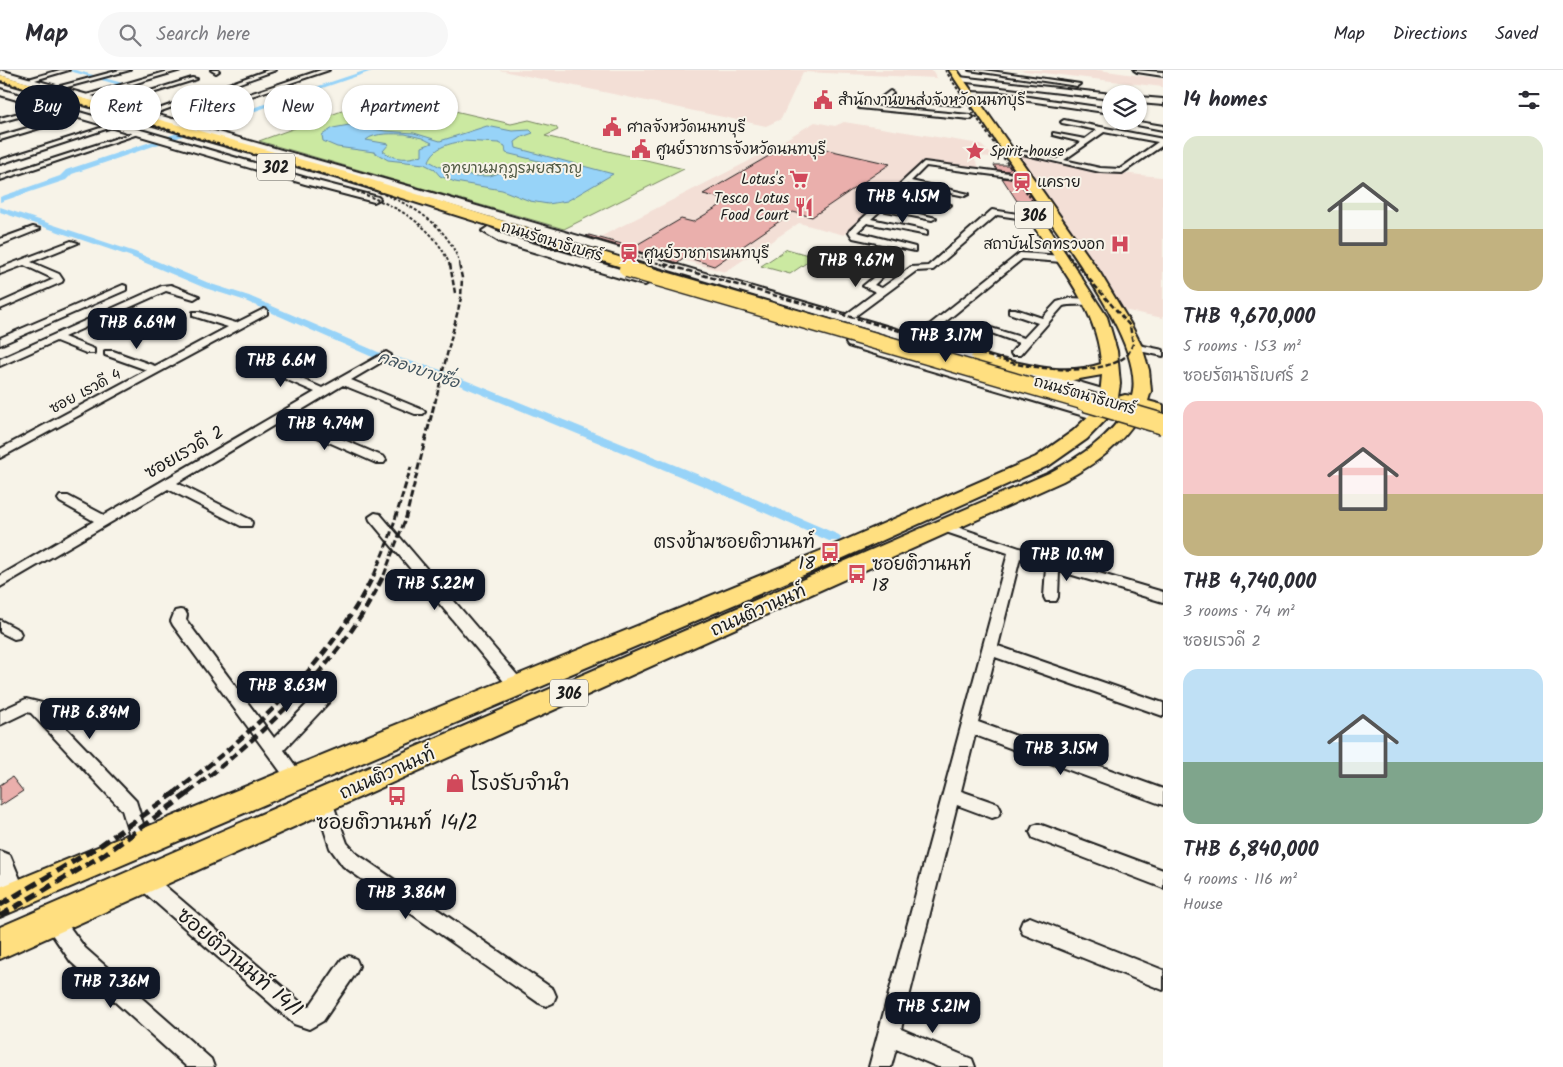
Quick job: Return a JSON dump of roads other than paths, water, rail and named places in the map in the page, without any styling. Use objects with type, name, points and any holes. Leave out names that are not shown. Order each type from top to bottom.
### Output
[{"type":"main road","name":"306","points":[[940,70],[966,106],[1018,190]]},
{"type":"main road","name":"306","points":[[956,74],[966,106],[1008,150],[1108,298],[1134,347],[1142,390],[1119,409],[1104,331],[1090,302],[1028,204]]},
{"type":"main road","points":[[956,74],[1102,95]]},
{"type":"main road","name":"ถนนรัตนาธิเบศร์","points":[[0,75],[46,85]]},
{"type":"main road","name":"ถนนรัตนาธิเบศร์","points":[[0,75],[181,131],[374,199],[487,226],[1163,417]]},
{"type":"main road","points":[[0,75],[151,118],[181,131]]},
{"type":"main road","name":"ถนนรัตนาธิเบศร์","points":[[1,91],[297,157],[979,357],[1119,409]]},
{"type":"main road","name":"ถนนรัตนาธิเบศร์","points":[[1,91],[15,95]]},
{"type":"main road","points":[[1,91],[90,116]]},
{"type":"main road","name":"ถนนรัตนาธิเบศร์","points":[[80,94],[90,97]]},
{"type":"main road","points":[[1147,101],[1163,102]]},
{"type":"main road","name":"ถนนรัตนาธิเบศร์","points":[[161,121],[181,131],[345,176],[487,226],[513,241],[904,358],[1119,409]]},
{"type":"main road","name":"ถนนรัตนาธิเบศร์","points":[[133,130],[140,132],[181,131]]},
{"type":"main road","points":[[1050,240],[1069,241]]},
{"type":"main road","name":"ถนนรัตนาธิเบศร์","points":[[630,267],[1163,423]]},
{"type":"main road","points":[[904,358],[926,360],[936,355],[934,347],[919,340]]},
{"type":"main road","points":[[979,357],[1006,376],[1095,401],[1163,423]]},
{"type":"main road","points":[[1001,364],[1057,376],[1073,377],[1094,373],[1110,367]]},
{"type":"main road","name":"302","points":[[1119,409],[1163,411]]},
{"type":"main road","name":"302","points":[[1119,409],[1163,434]]},
{"type":"main road","name":"ถนนติวานนท์","points":[[0,943],[1056,477],[1083,463],[1119,409]]},
{"type":"main road","name":"ถนนติวานนท์","points":[[6,899],[833,554],[1029,468],[1064,447],[1119,409]]},
{"type":"main road","points":[[0,864],[6,899]]},
{"type":"street","points":[[28,80],[64,70]]},
{"type":"street","points":[[67,85],[127,70]]},
{"type":"street","points":[[86,96],[178,70]]},
{"type":"street","points":[[232,85],[273,70]]},
{"type":"street","points":[[254,94],[326,70]]},
{"type":"street","points":[[972,70],[1077,84]]},
{"type":"street","points":[[1137,70],[1163,74]]},
{"type":"street","points":[[161,89],[194,79]]},
{"type":"street","points":[[861,107],[966,106],[1002,95],[1101,110],[1098,117]]},
{"type":"street","points":[[920,97],[966,106],[884,98],[920,97]]},
{"type":"street","points":[[161,102],[171,104]]},
{"type":"street","points":[[0,120],[15,116]]},
{"type":"street","points":[[1064,122],[1163,141]]},
{"type":"street","points":[[1147,125],[1163,128]]},
{"type":"street","points":[[0,138],[27,130]]},
{"type":"street","points":[[0,162],[99,130]]},
{"type":"street","points":[[1058,161],[1102,130]]},
{"type":"street","points":[[0,178],[140,132]]},
{"type":"street","points":[[1055,134],[1086,141]]},
{"type":"street","points":[[1008,150],[1100,170],[1122,171],[1163,141]]},
{"type":"street","points":[[1154,149],[1163,150]]},
{"type":"street","points":[[912,249],[856,236],[853,233],[924,164],[928,163],[980,180]]},
{"type":"street","points":[[918,170],[944,175]]},
{"type":"street","points":[[972,176],[1010,175]]},
{"type":"street","points":[[906,182],[965,194]]},
{"type":"street","points":[[892,194],[947,205]]},
{"type":"street","points":[[879,207],[932,218]]},
{"type":"street","points":[[847,318],[914,269],[928,269],[995,212],[1037,219]]},
{"type":"street","points":[[865,220],[924,234]]},
{"type":"street","points":[[0,242],[36,229]]},
{"type":"street","points":[[0,271],[74,243]]},
{"type":"street","points":[[919,340],[1020,256],[1062,259]]},
{"type":"street","points":[[0,306],[60,280],[56,276],[24,262]]},
{"type":"street","points":[[879,276],[868,286],[884,292]]},
{"type":"street","points":[[0,342],[123,288]]},
{"type":"street","points":[[0,363],[165,288],[194,296]]},
{"type":"street","points":[[1016,353],[1064,302],[1090,302]]},
{"type":"street","name":"ซอย เรวดี 4","points":[[0,454],[264,312]]},
{"type":"street","points":[[1012,312],[1045,322]]},
{"type":"street","points":[[196,314],[237,327]]},
{"type":"street","points":[[991,331],[1026,342]]},
{"type":"street","points":[[57,338],[90,351]]},
{"type":"street","points":[[1134,347],[1163,353]]},
{"type":"street","points":[[109,353],[156,370]]},
{"type":"street","name":"ซอยเรวดี 2","points":[[0,582],[386,355]]},
{"type":"street","points":[[248,359],[323,392]]},
{"type":"street","points":[[343,381],[419,412]]},
{"type":"street","points":[[281,417],[380,460]]},
{"type":"street","points":[[168,484],[246,523]]},
{"type":"street","points":[[64,499],[105,521]]},
{"type":"street","points":[[375,518],[517,686]]},
{"type":"street","points":[[945,527],[1053,564],[1163,597]]},
{"type":"street","points":[[880,1067],[990,649],[1014,550]]},
{"type":"street","points":[[1051,597],[1053,564]]},
{"type":"street","points":[[180,616],[178,621],[295,778]]},
{"type":"street","points":[[0,625],[14,634]]},
{"type":"street","points":[[990,649],[1163,710]]},
{"type":"street","points":[[274,749],[323,698]]},
{"type":"street","points":[[0,718],[26,705],[36,708],[130,806],[140,843]]},
{"type":"street","points":[[970,726],[1163,797]]},
{"type":"street","points":[[952,795],[992,810]]},
{"type":"street","points":[[324,801],[339,848],[350,860],[546,996]]},
{"type":"street","points":[[1039,832],[1163,879]]},
{"type":"street","name":"ซอยติวานนท์ 14/1","points":[[144,880],[301,1017],[309,1018],[316,1014],[350,966]]},
{"type":"street","points":[[53,921],[78,955],[203,1067]]},
{"type":"street","points":[[1030,927],[1163,980]]},
{"type":"street","points":[[888,1035],[964,1067]]},
{"type":"water","points":[[342,126],[342,130],[379,130],[414,133],[440,141],[487,126],[512,131],[530,130],[533,133],[515,142],[516,148],[613,174],[567,201],[548,204],[530,201],[502,190],[455,182],[440,176],[434,169],[424,164],[388,160],[374,152],[337,147],[323,141],[322,135],[332,129]],"holes":[[[390,134],[405,134],[422,138],[432,143],[422,147],[422,155],[412,158],[392,156],[383,151],[389,144],[366,140],[370,137]],[[463,141],[499,143],[505,146],[506,153],[543,162],[548,166],[543,169],[508,170],[490,176],[474,176],[442,168],[429,161],[439,149]]]},
{"type":"waterway","points":[[69,70],[123,84]]},
{"type":"waterway","points":[[0,200],[63,178],[69,172],[372,70]]},
{"type":"waterway","name":"คลองบางซื่อ","points":[[0,209],[132,254],[208,286],[246,298],[374,354],[434,371],[705,482],[834,538]]},
{"type":"railway","points":[[945,70],[1077,266]]},
{"type":"railway","points":[[0,81],[343,180],[378,192],[414,209],[429,220],[443,233],[453,248],[460,266]]},
{"type":"railway","points":[[352,190],[396,209],[423,227],[434,238],[450,266]]},
{"type":"railway","points":[[627,254],[668,266]]},
{"type":"railway","points":[[450,264],[455,293]]},
{"type":"railway","points":[[435,403],[461,298],[462,278],[459,264]]},
{"type":"railway","points":[[664,264],[1016,364],[1072,370],[1101,367],[1114,363],[1126,356],[1130,351],[1133,344],[1130,326],[1076,264]]},
{"type":"railway","points":[[384,575],[406,517],[435,401]]},
{"type":"railway","points":[[374,575],[390,536],[411,467]]},
{"type":"railway","points":[[174,793],[232,746],[287,695],[335,638],[356,607],[374,574]]},
{"type":"railway","points":[[188,793],[245,746],[299,695],[347,637],[367,607],[384,574]]},
{"type":"railway","points":[[0,905],[101,845],[176,792]]},
{"type":"railway","points":[[0,916],[105,854],[190,792]]},
{"type":"place","name":"สำนักงานขนส่งจังหวัดนนทบุรี","points":[[823,100]]},
{"type":"place","name":"ศาลจังหวัดนนทบุรี","points":[[612,127]]},
{"type":"place","name":"ศูนย์ราชการจังหวัดนนทบุรี","points":[[641,149]]},
{"type":"place","name":"Spirit house","points":[[975,151]]},
{"type":"place","name":"Lotus's","points":[[799,179]]},
{"type":"place","name":"แคราย","points":[[1022,182]]},
{"type":"place","name":"Tesco Lotus Food Court","points":[[804,207]]},
{"type":"place","name":"สถาบันโรคทรวงอก","points":[[1120,244]]},
{"type":"place","name":"ศูนย์ราชการนนทบุรี","points":[[629,253]]},
{"type":"place","name":"ตรงข้ามซอยติวานนท์ 18","points":[[830,552]]},
{"type":"place","name":"ซอยติวานนท์ 18","points":[[857,574]]},
{"type":"place","name":"โรงรับจำนำ","points":[[455,783]]},
{"type":"place","name":"ซอยติวานนท์ 14/2","points":[[397,796]]},
{"type":"park label","name":"อุทยานมกุฎรมยสราญ","points":[[512,168]]}]
